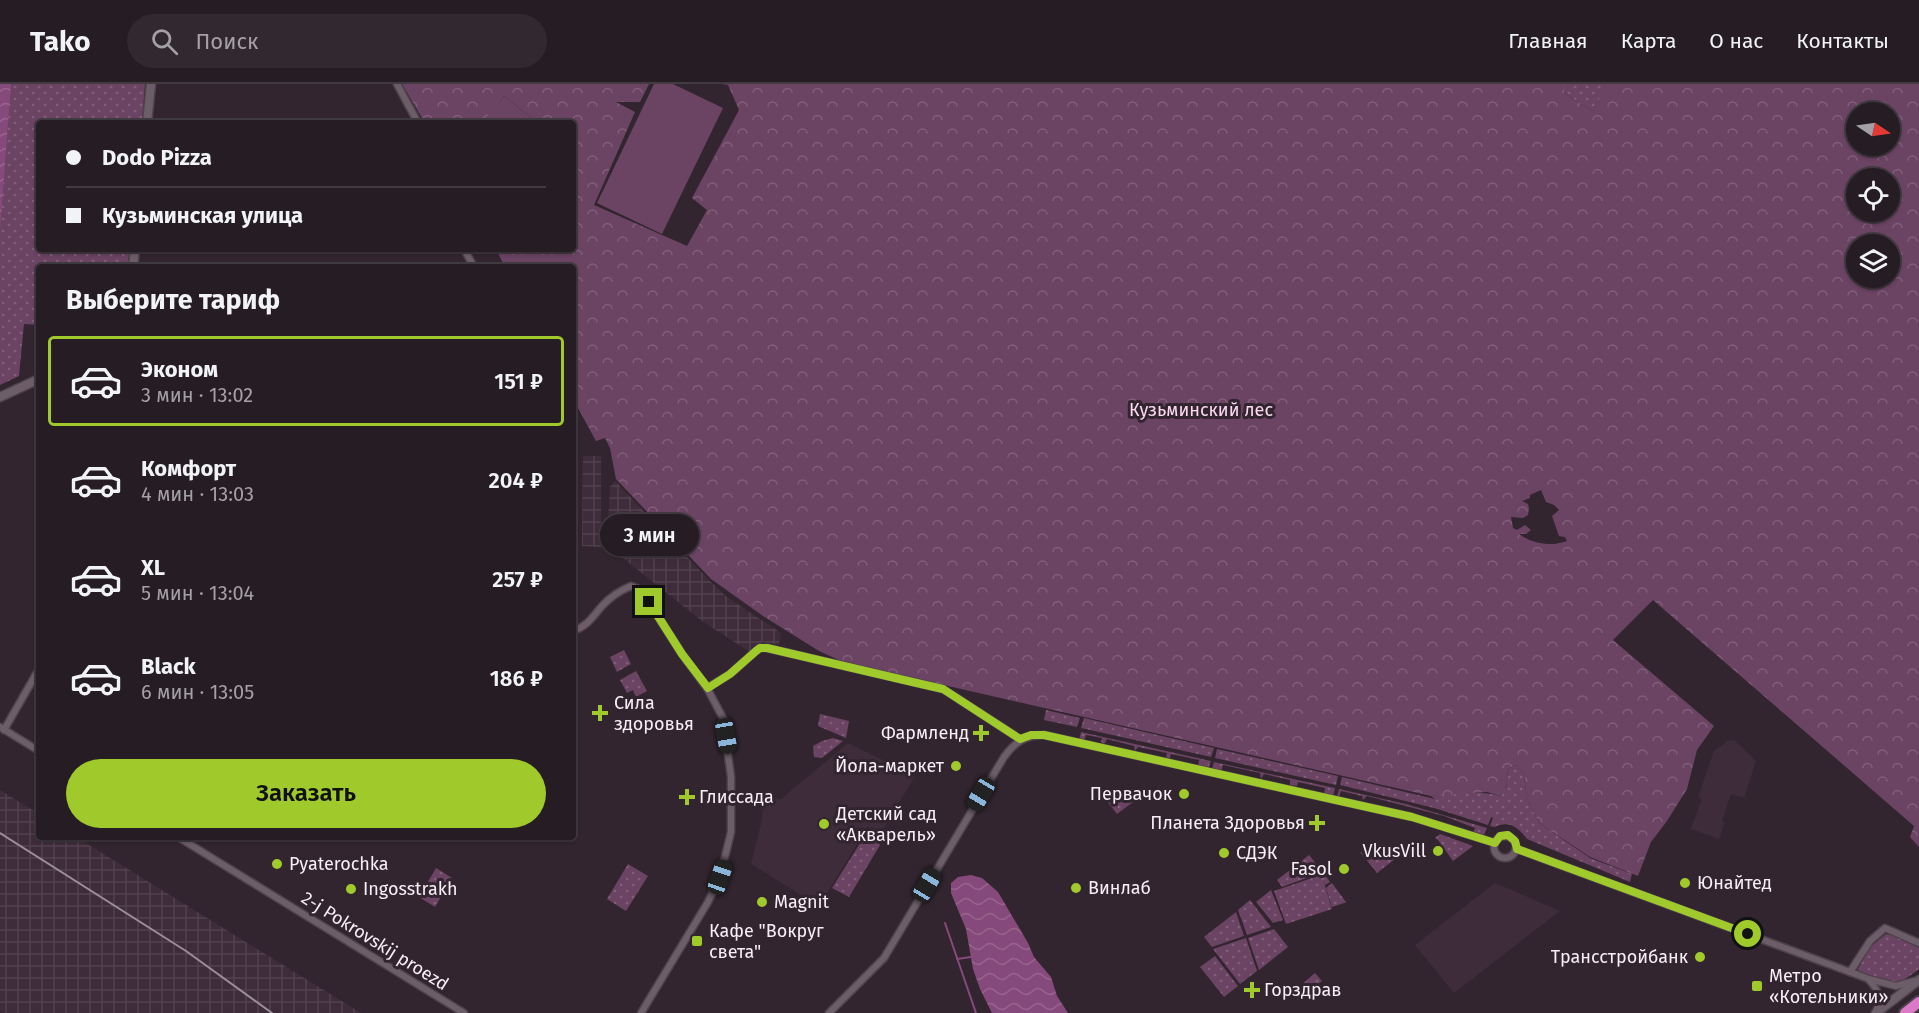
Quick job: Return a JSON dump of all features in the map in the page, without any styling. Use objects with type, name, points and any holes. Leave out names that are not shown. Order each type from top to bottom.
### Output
[{"type":"highway","points":[[1905,1013],[1919,1002]]},
{"type":"street","points":[[147,120],[151,84]]},
{"type":"street","points":[[397,84],[416,120]]},
{"type":"street","points":[[0,397],[36,380]]},
{"type":"street","points":[[576,630],[590,622],[616,592],[630,586],[640,590],[682,654],[708,688],[723,718],[731,777],[731,832],[728,850],[708,902],[641,1013]]},
{"type":"street","points":[[708,688],[730,674],[760,648],[767,648],[943,689],[1020,739]]},
{"type":"street","points":[[36,674],[2,728],[36,749]]},
{"type":"street","points":[[829,1013],[884,958],[1004,757],[1020,739],[1031,735],[1044,735],[1412,817],[1495,843]]},
{"type":"street","points":[[1508,835],[1515,841],[1517,849],[1512,856],[1502,857],[1495,850],[1495,843],[1500,836],[1508,835]]},
{"type":"street","name":"2-j Pokrovskij proezd","points":[[183,840],[464,1013]]},
{"type":"street","points":[[1517,849],[1869,979],[1896,986],[1919,980]]},
{"type":"street","points":[[1850,972],[1870,941],[1885,928],[1919,943]]},
{"type":"street","points":[[1869,979],[1880,994],[1875,1013]]},
{"type":"street","points":[[1875,1013],[1919,980]]},
{"type":"shaded area","points":[[583,456],[601,456],[601,547],[582,546]]},
{"type":"shaded area","points":[[615,481],[727,597],[781,633],[779,645],[762,642],[750,652],[702,621],[619,555],[607,537],[610,487]]},
{"type":"shaded area","points":[[1734,740],[1756,761],[1744,798],[1731,794],[1722,820],[1725,822],[1719,839],[1691,829],[1702,799],[1698,797],[1714,751],[1728,741]]},
{"type":"shaded area","name":"Детский сад «Акварель»","points":[[848,743],[915,776],[884,828],[886,830],[879,842],[868,826],[819,906],[751,864],[761,824],[764,800],[781,799]]},
{"type":"shaded area","points":[[0,790],[36,812],[36,840],[81,840],[361,1013],[3,1013],[0,1011]]},
{"type":"shaded area","points":[[1495,883],[1560,911],[1454,993],[1415,945]]},
{"type":"green space","points":[[0,84],[145,84],[142,120],[36,120],[36,252],[128,252],[128,264],[36,264],[36,325],[24,324],[19,376],[0,385]]},
{"type":"green space","name":"Кузьминский лес","points":[[402,84],[649,84],[640,102],[616,102],[635,112],[594,205],[687,246],[707,210],[692,198],[739,110],[728,85],[722,84],[1564,84],[1564,93],[1593,111],[1607,84],[1919,84],[1919,847],[1910,837],[1914,826],[1653,600],[1613,640],[1714,726],[1697,750],[1687,789],[1651,842],[1638,876],[1590,857],[1539,823],[1527,799],[1524,774],[1516,765],[1508,769],[1506,790],[1500,796],[1487,792],[1431,796],[843,662],[819,651],[763,616],[711,579],[616,479],[610,448],[605,438],[596,441],[576,404],[576,264],[504,264],[498,252],[576,252],[576,120],[534,120],[504,96],[487,118],[489,120],[423,120]],"holes":[[[1541,490],[1546,502],[1559,510],[1552,516],[1559,536],[1565,537],[1567,541],[1555,544],[1536,542],[1519,534],[1526,534],[1531,530],[1525,525],[1517,530],[1513,528],[1511,517],[1523,518],[1528,515],[1528,504],[1522,501]]]},
{"type":"green space","points":[[654,84],[673,84],[723,108],[662,234],[597,203]]},
{"type":"green space","points":[[1564,84],[1607,85],[1593,111],[1564,93]]},
{"type":"green space","points":[[504,96],[534,120],[488,120],[486,118]]},
{"type":"green space","points":[[624,650],[631,664],[617,672],[610,657]]},
{"type":"green space","points":[[636,671],[647,691],[636,697],[633,690],[627,693],[620,680]]},
{"type":"green space","points":[[1046,710],[1080,718],[1077,727],[1044,720]]},
{"type":"green space","points":[[820,714],[849,721],[846,738],[818,726]]},
{"type":"green space","points":[[1084,718],[1214,748],[1211,757],[1081,728]]},
{"type":"green space","points":[[1081,732],[1211,761],[1208,769],[1198,767],[1199,760],[1171,754],[1168,758],[1167,753],[1138,747],[1135,751],[1134,746],[1107,739],[1103,744],[1102,738],[1086,735],[1084,741],[1079,740]]},
{"type":"green space","points":[[833,738],[843,741],[822,758],[814,757],[813,746]]},
{"type":"green space","points":[[1217,749],[1338,776],[1336,785],[1215,758]]},
{"type":"green space","points":[[1214,762],[1335,788],[1333,796],[1324,794],[1325,788],[1298,782],[1297,786],[1290,785],[1290,780],[1264,774],[1261,779],[1260,773],[1223,765],[1221,771],[1212,769]]},
{"type":"green space","points":[[1516,765],[1524,774],[1527,799],[1539,823],[1590,858],[1632,874],[1630,882],[1527,839],[1512,826],[1504,824],[1490,826],[1493,818],[1491,817],[1488,825],[1434,808],[1340,785],[1342,777],[1435,799],[1431,796],[1475,793],[1500,796],[1506,790],[1508,769]]},
{"type":"green space","points":[[1339,789],[1406,804],[1487,828],[1483,837],[1473,833],[1475,828],[1444,816],[1367,796],[1363,800],[1362,796],[1341,791],[1337,797]]},
{"type":"green space","points":[[1103,796],[1133,802],[1117,814]]},
{"type":"green space","points":[[869,829],[880,845],[849,897],[832,888]]},
{"type":"green space","points":[[1440,834],[1473,846],[1453,861],[1435,838]]},
{"type":"green space","points":[[1360,852],[1395,859],[1377,873]]},
{"type":"green space","points":[[1309,855],[1323,872],[1282,887],[1277,880]]},
{"type":"green space","points":[[628,864],[648,876],[626,911],[607,899]]},
{"type":"green space","points":[[436,868],[452,878],[435,907],[419,897]]},
{"type":"green space","points":[[1325,875],[1330,882],[1325,885],[1322,876],[1332,909],[1286,924],[1274,891]]},
{"type":"green space","points":[[1332,883],[1347,902],[1332,907],[1326,888]]},
{"type":"green space","points":[[1271,890],[1283,920],[1273,923],[1256,902]]},
{"type":"green space","points":[[1250,900],[1271,927],[1247,935],[1238,910]]},
{"type":"green space","points":[[1236,912],[1244,936],[1212,947],[1204,937]]},
{"type":"green space","points":[[1274,929],[1288,947],[1259,970],[1248,938]]},
{"type":"green space","points":[[1886,934],[1919,948],[1919,969],[1894,983],[1877,980],[1858,969],[1869,948]]},
{"type":"green space","points":[[1246,938],[1257,971],[1240,984],[1213,949]]},
{"type":"green space","points":[[1215,956],[1238,986],[1224,997],[1200,967]]},
{"type":"green space","points":[[1315,973],[1322,981],[1298,1000],[1292,993]]},
{"type":"water","points":[[0,84],[11,84],[0,229]]},
{"type":"water","points":[[971,875],[982,878],[998,892],[1034,957],[1051,977],[1057,996],[1068,1013],[992,1013],[973,969],[966,929],[951,893],[951,883],[958,877]]},
{"type":"waterway","points":[[945,923],[976,1013]]},
{"type":"waterway","points":[[957,959],[971,957]]},
{"type":"railway","points":[[0,833],[186,951],[272,1013]]},
{"type":"place","name":"Сила здоровья","points":[[600,713]]},
{"type":"place","name":"Фармленд","points":[[981,733]]},
{"type":"place","name":"Йола-маркет","points":[[956,766]]},
{"type":"place","name":"Первачок","points":[[1184,794]]},
{"type":"place","name":"Глиссада","points":[[687,797]]},
{"type":"place","name":"Планета Здоровья","points":[[1317,823]]},
{"type":"place","name":"Детский сад «Акварель»","points":[[824,824]]},
{"type":"place","name":"VkusVill","points":[[1438,851]]},
{"type":"place","name":"СДЭК","points":[[1224,853]]},
{"type":"place","name":"Pyaterochka","points":[[277,864]]},
{"type":"place","name":"Fasol","points":[[1344,869]]},
{"type":"place","name":"Юнайтед","points":[[1685,883]]},
{"type":"place","name":"Винлаб","points":[[1076,888]]},
{"type":"place","name":"Ingosstrakh","points":[[351,889]]},
{"type":"place","name":"Magnit","points":[[762,902]]},
{"type":"place","name":"Кафе \"Вокруг света\"","points":[[697,941]]},
{"type":"place","name":"Трансстройбанк","points":[[1700,957]]},
{"type":"place","name":"Метро «Котельники»","points":[[1757,986]]},
{"type":"place","name":"Горздрав","points":[[1252,990]]},
{"type":"route","points":[[649,602],[682,654],[708,688],[730,674],[760,648],[767,648],[943,689],[1020,739],[1031,735],[1044,735],[1412,817],[1495,843],[1500,836],[1508,835],[1515,841],[1517,849],[1748,934]]}]
